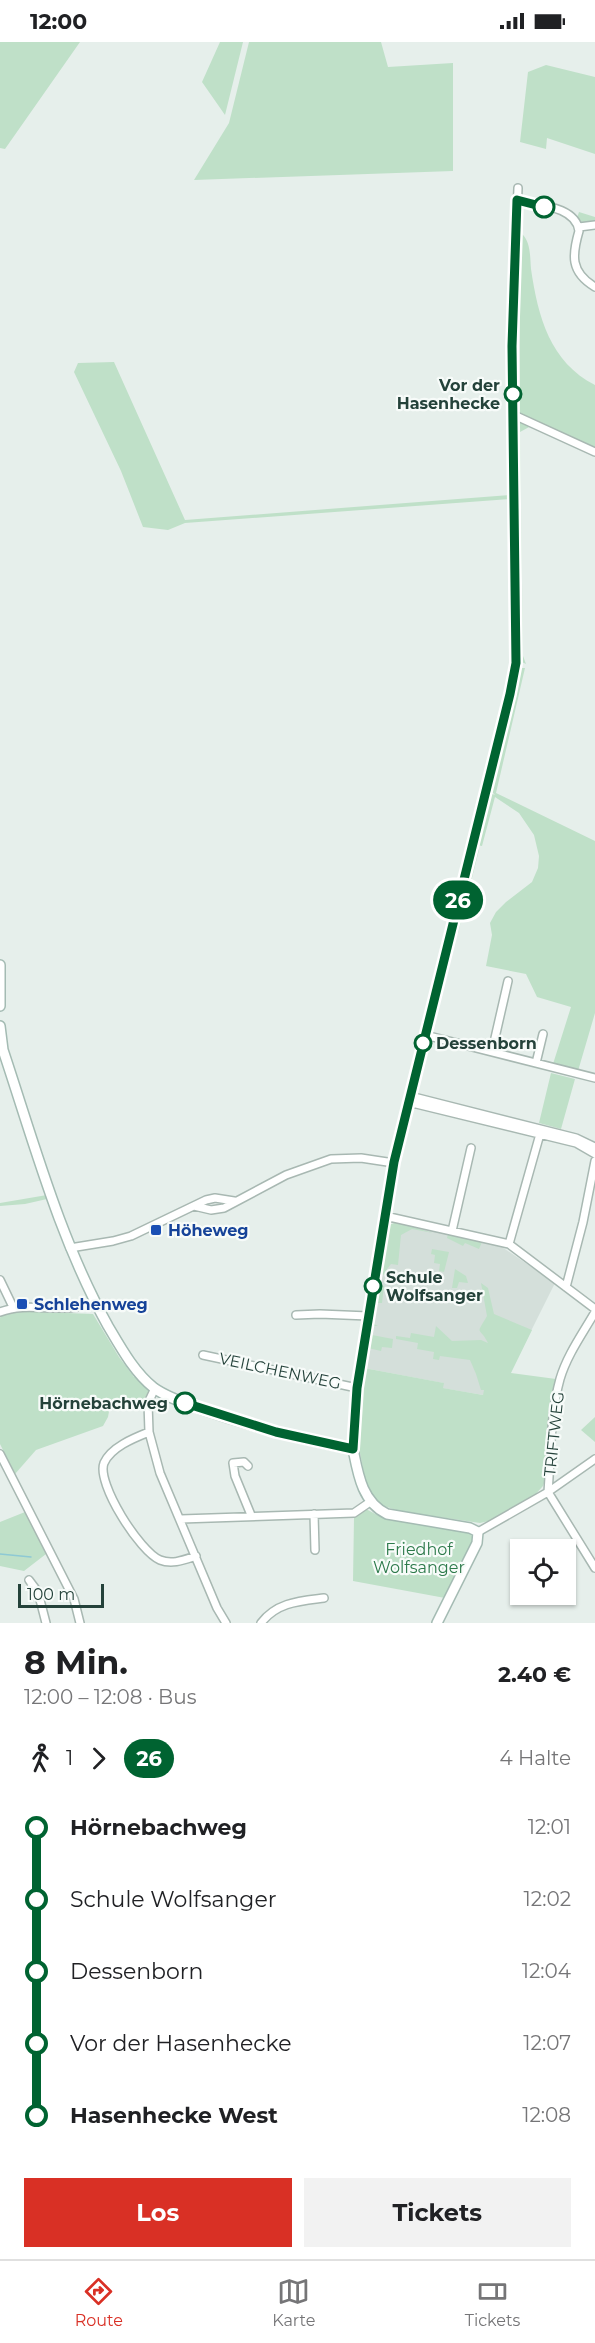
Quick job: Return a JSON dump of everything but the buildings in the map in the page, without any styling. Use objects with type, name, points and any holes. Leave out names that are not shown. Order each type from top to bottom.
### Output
[{"type":"street","points":[[478,1532],[470,1528],[387,1514],[376,1509],[363,1488],[353,1449],[357,1388],[394,1162],[516,663],[512,346],[518,188]]},
{"type":"street","points":[[517,200],[567,213],[579,227]]},
{"type":"street","points":[[579,227],[595,225]]},
{"type":"street","points":[[579,227],[574,260],[579,273],[595,287]]},
{"type":"street","points":[[514,415],[595,452]]},
{"type":"street","points":[[0,965],[0,1006]]},
{"type":"street","points":[[492,1051],[508,981]]},
{"type":"street","points":[[0,1026],[1,1050],[70,1248],[95,1302],[124,1354],[154,1388],[180,1401],[236,1421],[353,1449]]},
{"type":"street","points":[[536,1063],[543,1034]]},
{"type":"street","points":[[425,1035],[595,1078]]},
{"type":"street","points":[[409,1099],[576,1143],[595,1154]]},
{"type":"street","points":[[409,1099],[576,1138],[595,1147]]},
{"type":"street","points":[[509,1244],[540,1134]]},
{"type":"street","points":[[452,1231],[471,1148]]},
{"type":"street","points":[[194,1206],[204,1210],[217,1210],[294,1172],[332,1159],[361,1158],[394,1162]]},
{"type":"street","points":[[566,1287],[583,1222],[595,1161]]},
{"type":"street","points":[[70,1248],[131,1236],[215,1198],[236,1202]]},
{"type":"street","points":[[385,1216],[509,1244],[595,1311]]},
{"type":"street","points":[[0,1280],[13,1307]]},
{"type":"street","points":[[0,1312],[13,1307],[77,1308],[95,1302]]},
{"type":"street","name":"TRIFTWEG","points":[[548,1492],[554,1414],[561,1379],[569,1358],[595,1311]]},
{"type":"street","points":[[296,1315],[368,1316]]},
{"type":"street","name":"VEILCHENWEG","points":[[203,1355],[357,1388]]},
{"type":"street","points":[[154,1388],[148,1403],[149,1432],[160,1473],[216,1608],[226,1623]]},
{"type":"street","points":[[149,1432],[114,1451],[106,1458],[103,1466],[104,1476],[123,1518],[148,1553],[162,1561],[178,1562],[196,1556]]},
{"type":"street","points":[[0,1454],[74,1599],[78,1622]]},
{"type":"street","points":[[478,1532],[548,1492],[595,1460]]},
{"type":"street","points":[[248,1466],[244,1462],[233,1463],[235,1476],[251,1515]]},
{"type":"street","points":[[548,1492],[595,1568]]},
{"type":"street","points":[[181,1519],[354,1513],[370,1502]]},
{"type":"street","points":[[314,1514],[315,1550]]},
{"type":"street","points":[[437,1623],[477,1543],[478,1532]]},
{"type":"street","points":[[29,1580],[38,1593],[46,1623]]},
{"type":"street","points":[[261,1623],[269,1612],[292,1602],[324,1598]]},
{"type":"shaded area","points":[[397,1222],[502,1247],[555,1283],[514,1365],[483,1395],[442,1388],[443,1383],[364,1368],[389,1225]]},
{"type":"green space","points":[[0,42],[80,42],[5,149],[0,148]]},
{"type":"green space","points":[[220,42],[243,42],[225,115],[202,82]]},
{"type":"green space","points":[[249,42],[381,42],[388,67],[453,63],[453,171],[194,180],[229,123]]},
{"type":"green space","points":[[546,65],[595,77],[595,154],[547,138],[546,149],[520,142],[528,72]]},
{"type":"green space","points":[[579,212],[595,217],[595,222],[581,221],[577,218]]},
{"type":"green space","points":[[522,234],[529,246],[538,304],[549,336],[567,364],[595,385],[595,449],[520,413],[520,235]]},
{"type":"green space","points":[[114,362],[185,520],[510,495],[510,499],[185,523],[168,530],[143,527],[121,471],[74,372],[78,363]]},
{"type":"green space","points":[[523,422],[531,426],[520,432],[523,656],[526,664],[520,661],[518,423]]},
{"type":"green space","points":[[520,668],[525,668],[496,793],[595,841],[595,1013],[578,1071],[553,1064],[571,1007],[537,997],[526,974],[486,966],[492,935],[490,923],[496,912],[506,902],[532,882],[538,868],[539,856],[534,835],[519,813],[495,797],[482,846],[477,845],[490,793],[495,795],[491,791]]},
{"type":"green space","points":[[476,847],[479,850],[458,933],[454,932]]},
{"type":"green space","points":[[551,1073],[575,1079],[561,1129],[539,1123]]},
{"type":"green space","points":[[47,1195],[47,1199],[0,1206],[0,1203]]},
{"type":"green space","points":[[397,1222],[433,1233],[412,1229],[401,1235],[398,1265],[391,1264],[386,1275],[381,1274],[389,1225]]},
{"type":"green space","points":[[448,1234],[482,1242],[479,1249],[465,1243],[463,1246],[447,1238]]},
{"type":"green space","points":[[432,1249],[449,1252],[444,1272],[439,1271],[440,1264],[434,1263],[435,1255],[431,1254]]},
{"type":"green space","points":[[455,1269],[466,1276],[468,1283],[459,1282],[457,1288],[452,1288]]},
{"type":"green space","points":[[481,1283],[488,1288],[494,1314],[532,1330],[511,1373],[556,1379],[546,1478],[543,1486],[533,1497],[493,1520],[480,1523],[399,1511],[378,1504],[367,1488],[358,1443],[358,1418],[364,1368],[444,1383],[443,1388],[483,1395],[484,1390],[481,1390],[470,1360],[440,1356],[439,1360],[433,1359],[434,1352],[417,1349],[418,1343],[396,1339],[396,1336],[410,1338],[411,1333],[434,1337],[436,1326],[452,1341],[481,1340],[488,1343],[480,1331],[487,1316]]},
{"type":"green space","points":[[379,1285],[384,1286],[382,1303],[377,1303],[374,1324],[378,1326],[372,1326]]},
{"type":"green space","points":[[14,1311],[93,1314],[119,1357],[134,1377],[137,1375],[149,1389],[146,1404],[110,1406],[103,1426],[36,1450],[15,1474],[0,1444],[0,1318],[1,1315]]},
{"type":"green space","points":[[371,1331],[372,1335],[393,1339],[392,1348],[382,1347],[381,1351],[368,1348]]},
{"type":"green space","points":[[595,1417],[595,1442],[581,1430]]},
{"type":"green space","name":"Friedhof Wolfsanger","points":[[366,1509],[381,1517],[470,1533],[473,1544],[445,1598],[353,1581],[354,1518]]},
{"type":"green space","points":[[25,1512],[46,1554],[24,1571],[0,1566],[0,1522]]},
{"type":"waterway","points":[[0,1554],[31,1557]]},
{"type":"bus line","name":"26","points":[[185,1403],[276,1432],[353,1449],[357,1388],[394,1162],[516,663],[512,346],[517,200],[544,207]]},
{"type":"place","name":"Vor der Hasenhecke","points":[[513,394]]},
{"type":"place","name":"Dessenborn","points":[[423,1043]]},
{"type":"place","name":"Höheweg","points":[[156,1230]]},
{"type":"place","name":"Schule Wolfsanger","points":[[373,1286]]},
{"type":"place","name":"Schlehenweg","points":[[22,1304]]},
{"type":"place","name":"Hörnebachweg","points":[[185,1403]]}]
